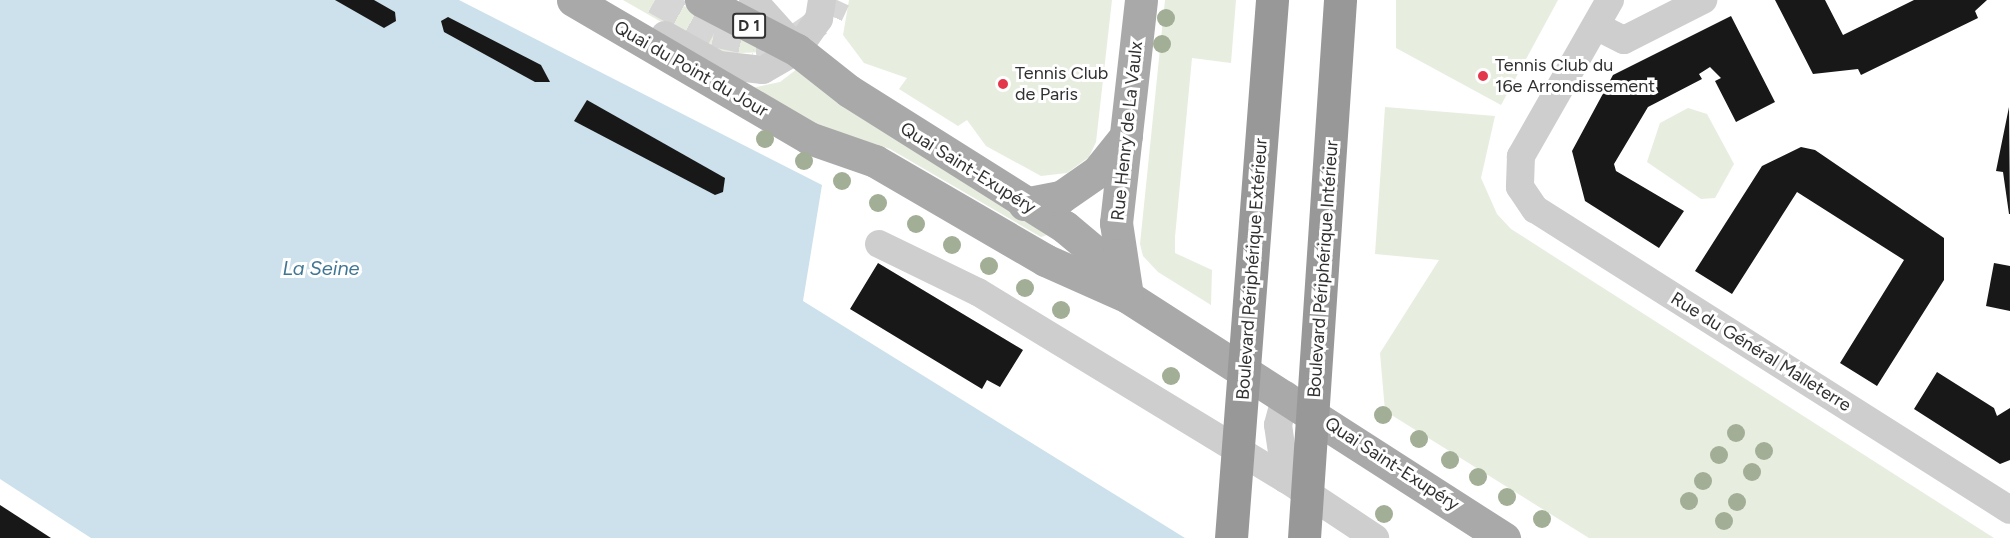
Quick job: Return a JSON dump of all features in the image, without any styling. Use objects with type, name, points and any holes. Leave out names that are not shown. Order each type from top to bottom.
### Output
[{"type":"highway","name":"Boulevard Périphérique Extérieur","points":[[1232,538],[1272,0]]},
{"type":"highway","name":"Boulevard Périphérique Intérieur","points":[[1304,538],[1340,0]]},
{"type":"main road","name":"D 1","points":[[701,0],[798,50]]},
{"type":"main road","name":"Rue Henry de La Vaulx","points":[[1128,297],[1116,223],[1141,0]]},
{"type":"main road","name":"Quai du Point du Jour","points":[[585,7],[809,138]]},
{"type":"main road","name":"Quai Saint-Exupéry","points":[[798,50],[849,91],[1024,204],[1096,254],[1128,297]]},
{"type":"main road","points":[[1024,204],[1061,197],[1097,172],[1126,136]]},
{"type":"main road","name":"Quai Saint-Exupéry","points":[[809,138],[875,161],[1037,256],[1128,297],[1286,395],[1504,538]]},
{"type":"street","points":[[753,0],[798,50]]},
{"type":"street","points":[[585,7],[625,13],[737,71],[763,70],[798,50],[819,19],[822,0]]},
{"type":"street","points":[[1610,0],[1596,26],[1624,40],[1703,0]]},
{"type":"street","name":"Rue du Général Malleterre","points":[[1596,26],[1521,156],[1520,187],[1535,209],[2010,510]]},
{"type":"street","points":[[879,244],[978,292],[1286,479],[1375,538]]},
{"type":"street","points":[[1286,395],[1278,426],[1286,479]]},
{"type":"shaded area","points":[[623,0],[674,0],[764,52],[717,54]]},
{"type":"shaded area","name":"Tennis Club de Paris","points":[[849,0],[1112,0],[1096,142],[1089,157],[1067,173],[1041,176],[986,146],[967,120],[958,126],[899,89],[907,78],[864,63],[843,35]]},
{"type":"shaded area","points":[[1165,0],[1236,0],[1231,63],[1192,58],[1175,237],[1175,253],[1212,270],[1211,305],[1158,272],[1143,256],[1140,244]]},
{"type":"shaded area","name":"Tennis Club du 16e Arrondissement","points":[[1396,0],[1558,0],[1501,105],[1396,48]]},
{"type":"shaded area","points":[[797,69],[1047,235],[1041,237],[890,149],[817,125],[752,88],[780,82]]},
{"type":"shaded area","points":[[1385,107],[1495,116],[1481,178],[1497,214],[1511,229],[1994,538],[1589,538],[1385,411],[1380,353],[1439,260],[1375,254]]},
{"type":"shaded area","points":[[1688,108],[1707,114],[1734,164],[1715,198],[1701,199],[1647,162],[1660,123]]},
{"type":"water","name":"La Seine","points":[[0,0],[459,0],[822,185],[803,301],[1185,538],[91,538],[0,479]]},
{"type":"building","points":[[335,0],[374,0],[395,12],[396,21],[384,28]]},
{"type":"building","points":[[1775,0],[1825,0],[1843,35],[1914,0],[1987,0],[1975,11],[1978,18],[1861,75],[1858,69],[1813,74]]},
{"type":"building","points":[[1731,16],[1775,102],[1736,122],[1715,81],[1721,78],[1710,67],[1699,74],[1702,79],[1648,107],[1614,164],[1616,171],[1684,211],[1659,248],[1585,201],[1572,151],[1613,75]]},
{"type":"building","points":[[448,17],[541,65],[550,82],[535,82],[444,32],[441,21]]},
{"type":"building","points":[[587,100],[725,178],[723,192],[715,195],[574,121]]},
{"type":"building","points":[[2009,107],[2010,214],[2003,172],[1996,171]]},
{"type":"building","points":[[1801,147],[1815,150],[1944,238],[1944,280],[1877,386],[1840,363],[1904,260],[1797,192],[1732,294],[1695,271],[1762,166]]},
{"type":"building","points":[[878,263],[1023,350],[1000,387],[987,380],[982,389],[850,309]]},
{"type":"building","points":[[1994,263],[2010,266],[2010,311],[1986,306]]},
{"type":"building","points":[[1937,372],[1994,408],[1997,416],[2010,408],[2010,460],[2000,464],[1914,409]]},
{"type":"building","points":[[0,505],[51,538],[0,538]]},
{"type":"tunnel","points":[[655,0],[714,33],[755,42],[796,38],[829,15],[836,0]]},
{"type":"place","name":"Tennis Club du 16e Arrondissement","points":[[1483,76]]},
{"type":"place","name":"Tennis Club de Paris","points":[[1003,84]]}]
